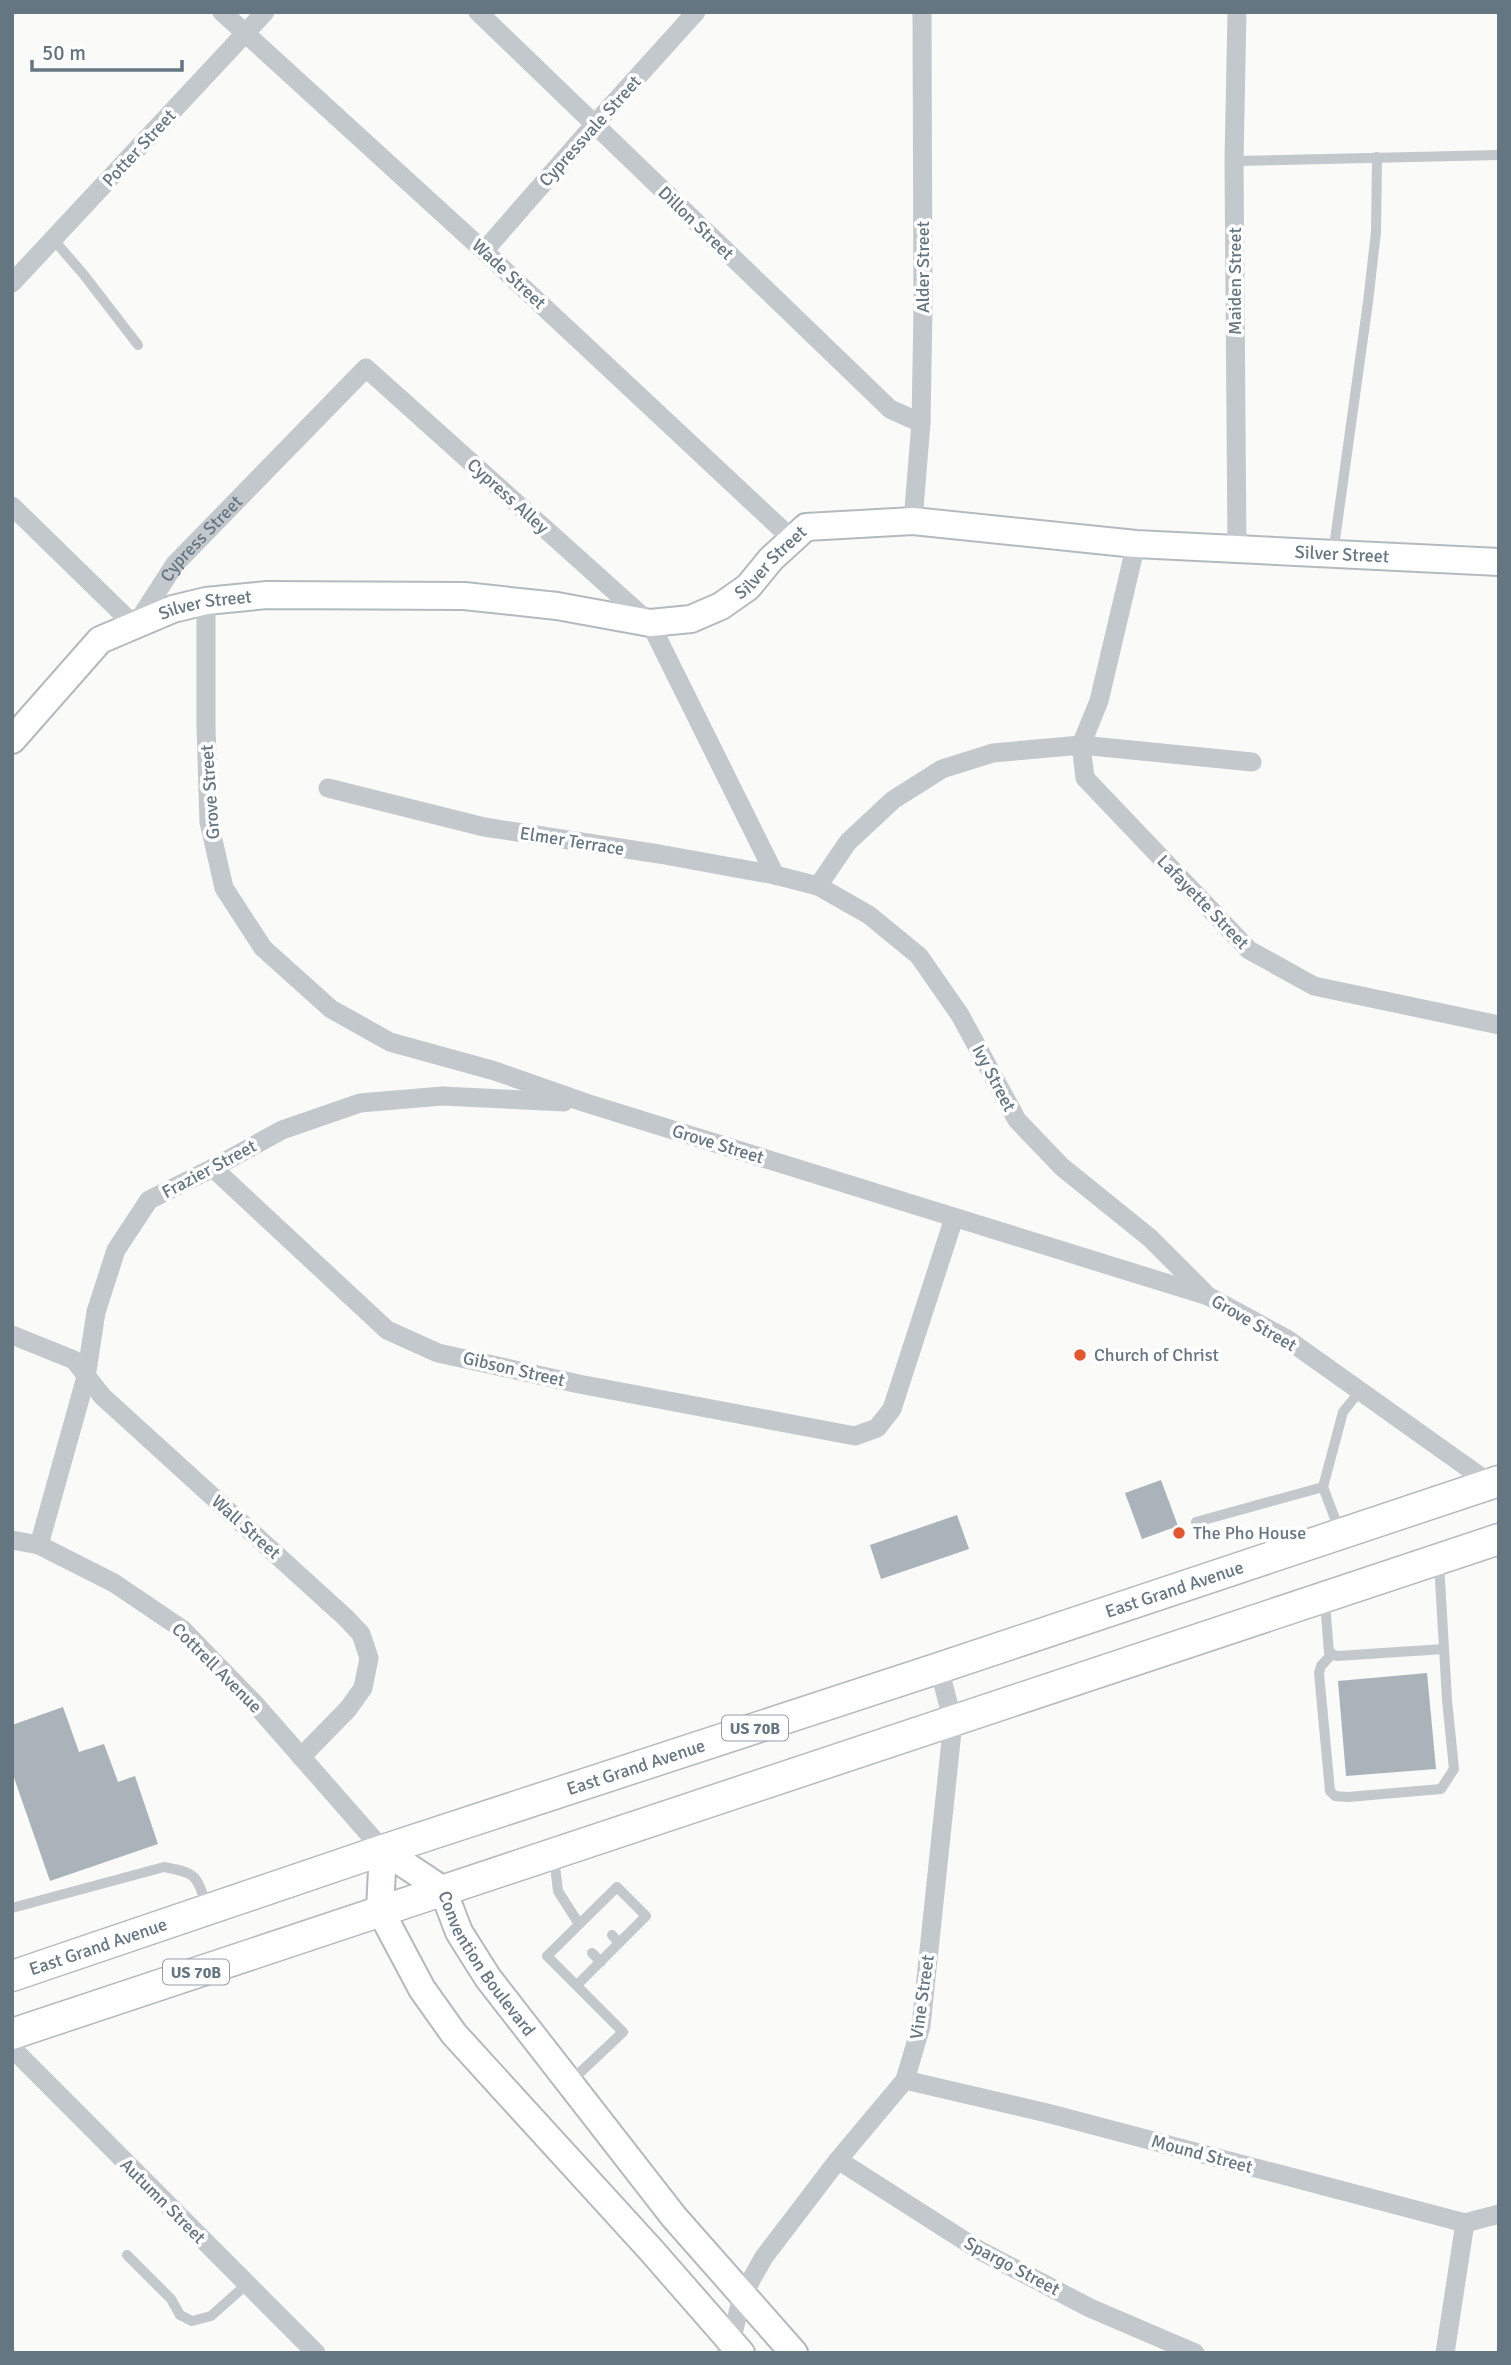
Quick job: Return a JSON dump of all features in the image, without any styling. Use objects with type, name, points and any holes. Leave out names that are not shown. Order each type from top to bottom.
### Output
[{"type":"main road","name":"East Grand Avenue","points":[[12,1976],[383,1850],[939,1668],[1496,1481]]},
{"type":"main road","name":"US 70B","points":[[12,2034],[1499,1539]]},
{"type":"street","name":"Wade Street","points":[[222,12],[792,538]]},
{"type":"street","name":"Potter Street","points":[[12,283],[265,12]]},
{"type":"street","name":"Dillon Street","points":[[478,12],[890,409],[921,423]]},
{"type":"street","name":"Cypressvale Street","points":[[484,251],[696,12]]},
{"type":"street","name":"Alder Street","points":[[913,521],[921,423],[922,12]]},
{"type":"street","name":"Maiden Street","points":[[1237,12],[1234,161],[1237,550]]},
{"type":"street","name":"Cypress Alley","points":[[366,368],[650,623]]},
{"type":"street","name":"Cypress Street","points":[[135,626],[175,564],[366,368]]},
{"type":"street","points":[[12,506],[135,626],[100,640],[12,740]]},
{"type":"street","name":"Silver Street","points":[[135,626],[173,609],[206,601],[267,595],[464,596],[558,606],[650,623],[691,619],[721,606],[748,587],[771,559],[806,527],[913,521],[1136,544],[1499,562]]},
{"type":"street","points":[[1081,746],[1099,701],[1136,544]]},
{"type":"street","name":"Grove Street","points":[[206,601],[209,822],[224,888],[262,948],[331,1009],[390,1042],[495,1071],[586,1103],[1208,1296],[1287,1339],[1359,1392],[1496,1481]]},
{"type":"street","points":[[650,623],[775,875]]},
{"type":"street","points":[[818,886],[848,842],[893,800],[942,769],[993,753],[1081,746],[1252,762]]},
{"type":"street","name":"Lafayette Street","points":[[1081,746],[1085,778],[1249,950],[1314,986],[1499,1025]]},
{"type":"street","name":"Elmer Terrace","points":[[328,788],[484,827],[775,875],[818,886]]},
{"type":"street","name":"Ivy Street","points":[[818,886],[869,915],[919,956],[960,1015],[1017,1120],[1062,1167],[1150,1238],[1208,1296]]},
{"type":"street","name":"Frazier Street","points":[[39,1545],[86,1377],[96,1312],[116,1250],[149,1200],[282,1130],[360,1102],[442,1096],[586,1103]]},
{"type":"street","name":"Gibson Street","points":[[213,1168],[387,1331],[438,1353],[579,1384],[855,1436],[877,1428],[892,1409],[954,1218]]},
{"type":"street","name":"Wall Street","points":[[12,1335],[74,1360],[102,1396],[361,1634],[369,1658],[363,1688],[348,1709],[301,1757]]},
{"type":"street","name":"Cottrell Avenue","points":[[12,1540],[39,1545],[114,1583],[182,1629],[255,1704],[383,1850]]},
{"type":"street","name":"Vine Street","points":[[732,2349],[742,2296],[764,2258],[838,2160],[905,2080],[921,2026],[953,1722],[939,1668]]},
{"type":"street","points":[[383,1850],[380,1910],[422,1989],[454,2034],[651,2250],[732,2349]]},
{"type":"street","name":"Convention Boulevard","points":[[383,1850],[443,1890],[459,1932],[488,1978],[674,2217],[794,2353]]},
{"type":"street","name":"Autumn Street","points":[[12,2048],[316,2353]]},
{"type":"street","name":"Mound Street","points":[[905,2080],[1047,2113],[1465,2223],[1499,2214]]},
{"type":"street","name":"Spargo Street","points":[[838,2160],[979,2250],[1090,2308],[1195,2353]]},
{"type":"street","points":[[1445,2353],[1465,2223]]},
{"type":"lane","points":[[1234,161],[1499,155]]},
{"type":"lane","points":[[1332,554],[1376,232],[1377,158]]},
{"type":"lane","points":[[53,239],[138,345]]},
{"type":"lane","points":[[1341,1534],[1323,1487],[1343,1412],[1359,1392]]},
{"type":"lane","points":[[1196,1522],[1323,1487]]},
{"type":"lane","points":[[1332,1654],[1321,1666],[1319,1673],[1330,1791],[1335,1796],[1348,1797],[1441,1789],[1454,1769],[1439,1559]]},
{"type":"lane","points":[[1324,1598],[1329,1653],[1337,1656],[1444,1649]]},
{"type":"lane","points":[[553,1854],[558,1891],[576,1931]]},
{"type":"lane","points":[[12,1908],[164,1867],[187,1871],[198,1880],[208,1910]]},
{"type":"lane","points":[[569,2083],[623,2032],[548,1956],[593,1916],[617,1887],[646,1916],[616,1939],[601,1962],[577,1985]]},
{"type":"lane","points":[[593,1953],[601,1962]]},
{"type":"lane","points":[[127,2255],[171,2299],[180,2315],[192,2321],[211,2316],[247,2284]]},
{"type":"building","points":[[1161,1480],[1178,1526],[1142,1539],[1125,1493]]},
{"type":"building","points":[[957,1515],[969,1549],[881,1579],[870,1545]]},
{"type":"building","points":[[1427,1673],[1436,1769],[1346,1776],[1338,1681]]},
{"type":"building","points":[[63,1707],[79,1752],[104,1744],[118,1782],[135,1776],[158,1844],[50,1881],[12,1772],[12,1725]]},
{"type":"place","name":"Church of Christ","points":[[1080,1355]]},
{"type":"place","name":"The Pho House","points":[[1179,1533]]}]
